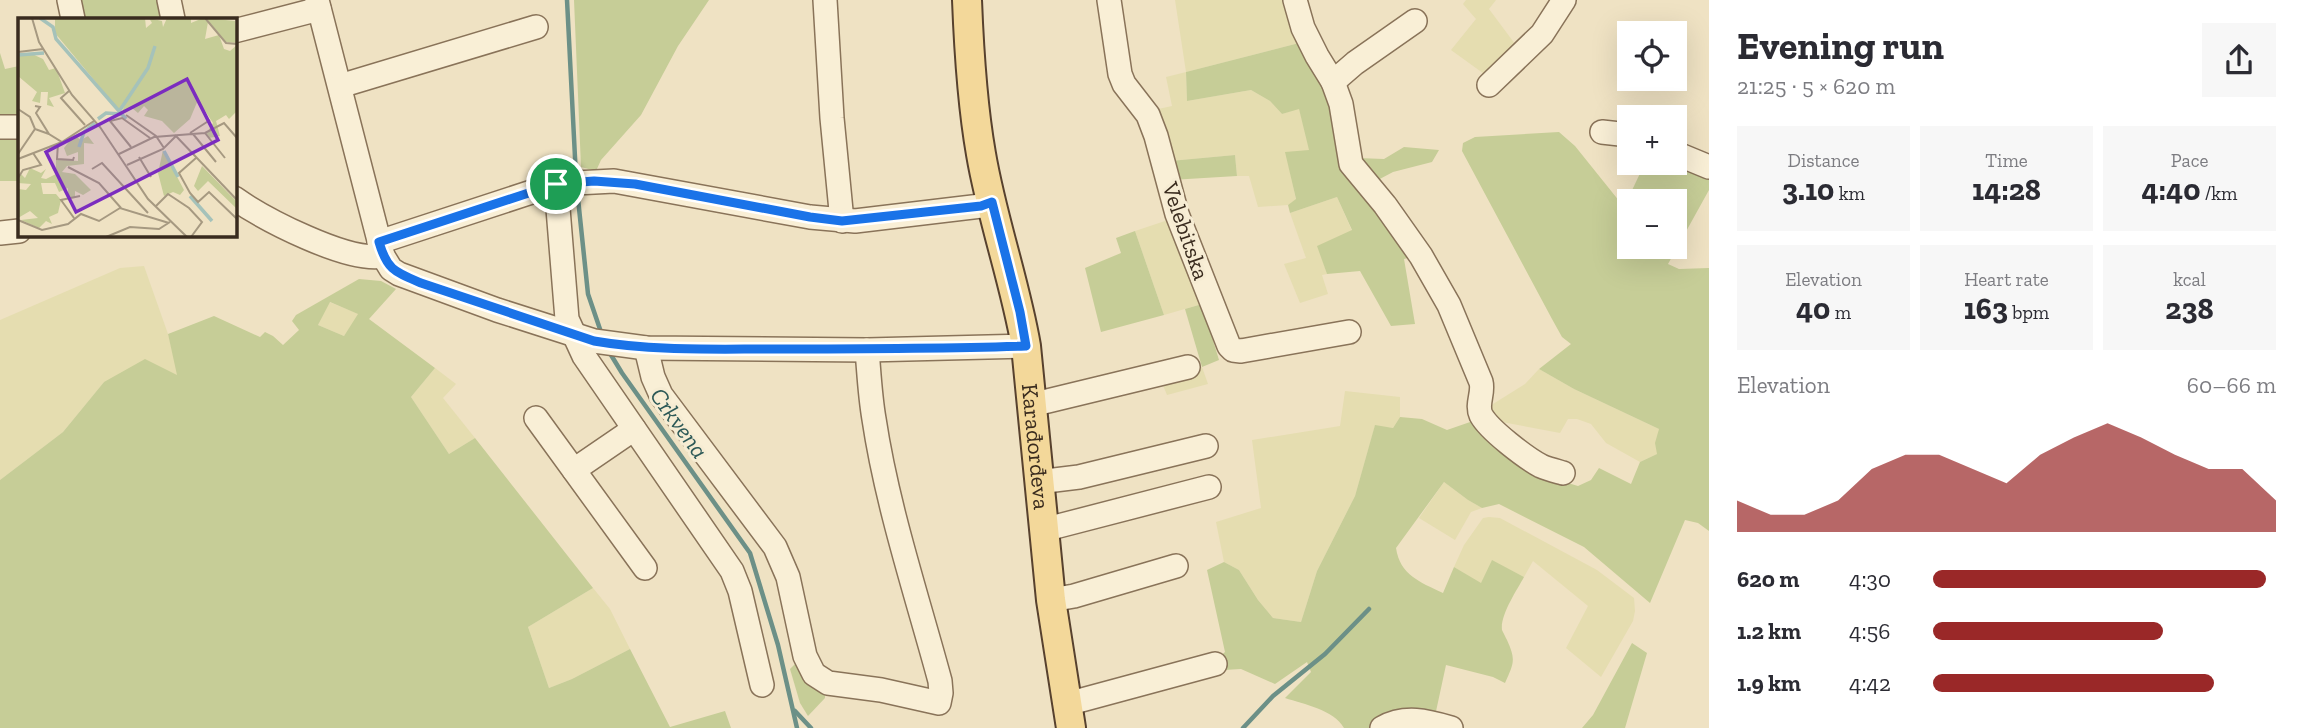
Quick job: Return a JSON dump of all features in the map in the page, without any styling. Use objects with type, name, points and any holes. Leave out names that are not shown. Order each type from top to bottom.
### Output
[{"type":"main road","name":"Karađorđeva","points":[[967,0],[974,112],[981,155],[1026,346],[1043,530],[1068,715]]},
{"type":"street","points":[[69,0],[73,18]]},
{"type":"street","points":[[169,0],[173,18]]},
{"type":"street","points":[[825,0],[842,221]]},
{"type":"street","name":"Velebitska","points":[[1109,0],[1120,74],[1124,84],[1148,115],[1177,214],[1229,346],[1233,350],[1241,351],[1349,332]]},
{"type":"street","points":[[1295,0],[1317,56],[1334,82],[1341,104],[1351,164],[1385,205],[1421,256],[1449,305],[1481,382],[1481,414],[1496,431],[1532,461],[1563,473]]},
{"type":"street","points":[[1489,85],[1542,34],[1564,0]]},
{"type":"street","points":[[236,30],[318,4],[381,249],[391,269],[399,274],[497,310],[594,340],[646,348],[867,349],[1026,346]]},
{"type":"street","points":[[1334,82],[1355,63],[1415,21]]},
{"type":"street","points":[[340,86],[536,27]]},
{"type":"street","points":[[0,127],[18,127]]},
{"type":"street","points":[[1602,132],[1617,134]]},
{"type":"street","points":[[1687,158],[1709,167]]},
{"type":"street","points":[[238,203],[283,227],[363,257],[561,183],[594,181],[635,184],[842,221],[981,206],[992,202]]},
{"type":"street","points":[[561,183],[567,319],[594,340]]},
{"type":"street","points":[[0,233],[18,231]]},
{"type":"street","points":[[594,340],[584,356],[737,580],[762,685]]},
{"type":"street","points":[[646,348],[653,377],[661,395],[775,547],[788,577],[810,669],[818,678],[828,682],[881,690],[939,704],[940,681],[888,489],[874,421],[867,349]]},
{"type":"street","points":[[1031,405],[1188,368]]},
{"type":"street","points":[[536,418],[645,568]]},
{"type":"street","points":[[574,470],[634,429]]},
{"type":"street","points":[[1038,482],[1079,477],[1206,446]]},
{"type":"street","points":[[1043,530],[1209,487]]},
{"type":"street","points":[[1051,600],[1074,596],[1176,566]]},
{"type":"street","points":[[1068,715],[1078,701],[1215,664]]},
{"type":"street","points":[[1382,728],[1409,719],[1451,728]]},
{"type":"shaded area","points":[[1175,0],[1288,0],[1299,43],[1186,72]]},
{"type":"shaded area","points":[[1466,0],[1496,0],[1489,9],[1518,48],[1487,76],[1451,50],[1476,19],[1463,4]]},
{"type":"shaded area","points":[[1186,72],[1187,101],[1251,90],[1270,101],[1282,114],[1299,108],[1310,151],[1286,153],[1296,200],[1288,205],[1258,207],[1249,176],[1237,176],[1235,155],[1170,161],[1149,111],[1172,106],[1166,77]]},
{"type":"shaded area","points":[[1337,197],[1352,231],[1318,246],[1327,274],[1322,275],[1328,294],[1300,303],[1284,264],[1306,258],[1290,213]]},
{"type":"shaded area","points":[[1171,219],[1202,304],[1164,315],[1135,231]]},
{"type":"shaded area","points":[[144,266],[168,334],[178,375],[104,382],[63,432],[0,480],[0,320],[120,268]]},
{"type":"shaded area","points":[[329,302],[359,314],[344,336],[318,325]]},
{"type":"shaded area","points":[[1202,367],[1208,384],[1167,395],[1160,378]]},
{"type":"shaded area","points":[[435,368],[456,384],[443,398],[475,438],[449,454],[411,397]]},
{"type":"shaded area","points":[[1539,369],[1574,389],[1659,429],[1657,454],[1640,462],[1606,443],[1591,424],[1577,419],[1568,419],[1560,433],[1491,420],[1485,409],[1525,384]]},
{"type":"shaded area","points":[[1345,391],[1400,397],[1400,417],[1393,428],[1375,426],[1355,496],[1317,571],[1301,622],[1273,618],[1239,570],[1224,562],[1216,522],[1261,508],[1252,440],[1340,426]]},
{"type":"shaded area","points":[[1444,482],[1482,508],[1471,512],[1455,540],[1419,518]]},
{"type":"shaded area","points":[[1483,518],[1500,518],[1597,570],[1634,598],[1633,621],[1601,677],[1566,648],[1588,606],[1533,561],[1524,577],[1492,561],[1481,584],[1454,567],[1464,545]]},
{"type":"shaded area","points":[[593,588],[610,609],[630,649],[549,688],[528,627]]},
{"type":"green space","points":[[75,0],[162,0],[165,18],[79,18]]},
{"type":"green space","points":[[574,0],[709,0],[678,46],[641,115],[601,160],[596,171],[581,167]]},
{"type":"green space","points":[[1299,43],[1326,88],[1340,136],[1415,256],[1404,259],[1415,324],[1391,326],[1360,271],[1327,274],[1317,246],[1352,230],[1337,197],[1290,213],[1288,205],[1296,199],[1285,152],[1309,150],[1299,109],[1282,114],[1270,101],[1251,90],[1187,101],[1186,72]]},
{"type":"green space","points":[[0,53],[5,69],[18,66],[18,122],[0,122]]},
{"type":"green space","points":[[0,132],[18,132],[18,181],[0,181]]},
{"type":"green space","points":[[1559,132],[1575,146],[1617,198],[1617,259],[1671,259],[1668,264],[1679,269],[1709,268],[1709,531],[1698,523],[1685,520],[1650,603],[1584,547],[1499,504],[1482,508],[1444,482],[1396,548],[1398,557],[1412,576],[1443,593],[1454,567],[1481,583],[1492,560],[1524,577],[1502,624],[1513,657],[1510,671],[1505,683],[1493,677],[1446,665],[1435,716],[1372,728],[1344,728],[1326,712],[1285,698],[1311,672],[1307,662],[1275,684],[1241,669],[1224,670],[1216,660],[1225,652],[1207,570],[1224,562],[1239,570],[1273,618],[1301,622],[1317,571],[1355,496],[1375,425],[1393,428],[1400,417],[1422,419],[1447,430],[1473,421],[1561,481],[1578,486],[1591,480],[1599,468],[1631,484],[1640,462],[1657,454],[1655,443],[1659,429],[1574,389],[1539,369],[1571,344],[1562,337],[1462,151],[1463,143],[1475,137]]},
{"type":"green space","points":[[1404,147],[1439,150],[1432,162],[1393,172],[1376,181],[1358,158],[1384,159]]},
{"type":"green space","points":[[1235,155],[1237,176],[1171,180],[1170,161]]},
{"type":"green space","points":[[1687,166],[1709,172],[1709,190],[1687,230],[1687,189],[1633,189],[1639,175],[1687,175]]},
{"type":"green space","points":[[1135,231],[1164,315],[1101,332],[1085,268],[1121,253],[1116,238]]},
{"type":"green space","points":[[359,279],[381,281],[396,289],[369,319],[435,368],[411,397],[449,454],[475,438],[593,588],[528,627],[549,688],[630,649],[670,727],[725,711],[731,728],[0,728],[0,480],[63,432],[104,382],[145,359],[177,375],[168,334],[214,316],[260,337],[265,332],[283,345],[299,330],[292,321],[296,315]],"holes":[[[330,302],[358,314],[344,336],[318,325]]]},
{"type":"green space","points":[[1202,304],[1219,360],[1202,367],[1185,309]]},
{"type":"green space","points":[[1632,643],[1647,653],[1625,728],[1582,728],[1593,715]]},
{"type":"green space","points":[[796,663],[825,687],[825,698],[808,716],[800,703],[790,669]]},
{"type":"waterway","name":"Crkvena","points":[[567,0],[576,177]]},
{"type":"waterway","name":"Crkvena","points":[[577,189],[588,294],[602,335]]},
{"type":"waterway","name":"Crkvena","points":[[608,350],[750,553],[778,645],[797,728]]},
{"type":"waterway","points":[[1243,728],[1273,696],[1325,654],[1369,609]]},
{"type":"waterway","points":[[795,711],[811,728]]},
{"type":"route","points":[[614,181],[842,221],[981,206],[992,202],[1026,346],[764,349],[646,348],[616,345],[594,341],[421,283],[394,272],[383,256],[379,242],[556,184],[614,181]]}]
